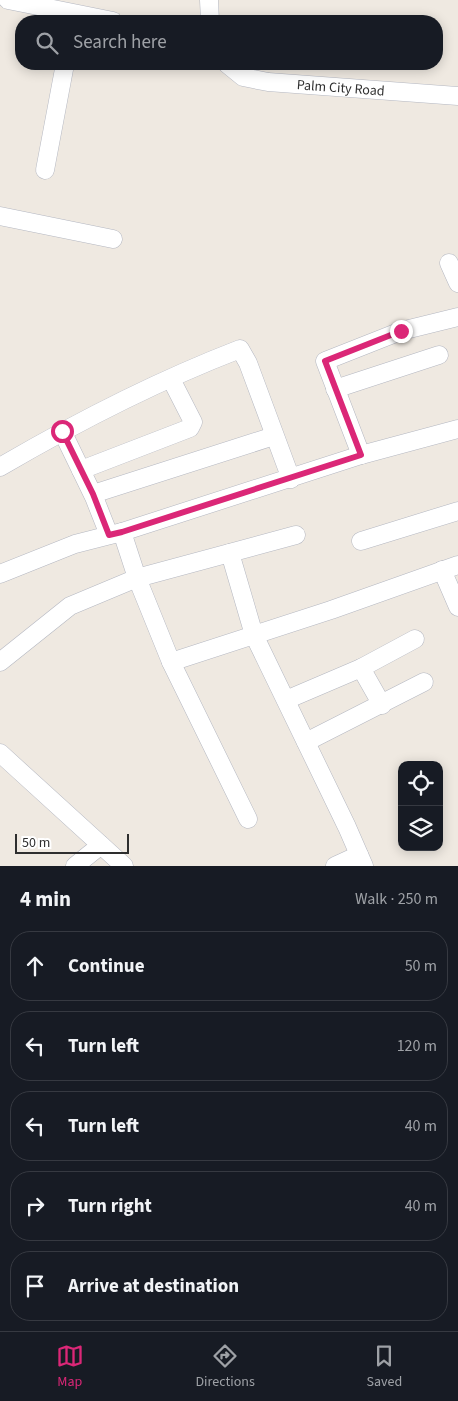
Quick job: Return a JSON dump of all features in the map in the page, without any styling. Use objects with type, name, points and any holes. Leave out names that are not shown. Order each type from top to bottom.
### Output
[{"type":"street","points":[[8,0],[66,15]]},
{"type":"street","points":[[209,0],[210,15]]},
{"type":"street","points":[[45,170],[64,70]]},
{"type":"street","name":"Palm City Road","points":[[234,70],[243,77],[268,82],[458,96]]},
{"type":"street","points":[[0,216],[114,239]]},
{"type":"street","points":[[449,263],[458,283]]},
{"type":"street","points":[[361,455],[325,363],[327,360],[401,331],[458,317]]},
{"type":"street","points":[[0,466],[62,431],[198,366],[240,349],[248,363],[291,479]]},
{"type":"street","points":[[335,389],[439,355]]},
{"type":"street","points":[[81,470],[190,428],[193,422],[171,379]]},
{"type":"street","points":[[0,574],[75,544],[115,534],[361,455],[458,429]]},
{"type":"street","points":[[62,431],[137,578],[171,662],[248,819]]},
{"type":"street","points":[[93,494],[274,436]]},
{"type":"street","points":[[361,541],[458,511]]},
{"type":"street","points":[[0,662],[70,606],[137,578],[296,535]]},
{"type":"street","points":[[230,553],[254,635],[362,861],[335,866]]},
{"type":"street","points":[[171,662],[331,610],[450,568],[458,607]]},
{"type":"street","points":[[286,700],[361,668],[415,639]]},
{"type":"street","points":[[361,668],[382,705]]},
{"type":"street","points":[[306,742],[424,682]]},
{"type":"street","points":[[0,753],[124,866]]},
{"type":"street","points":[[75,866],[101,845]]},
{"type":"route","points":[[62,431],[93,494],[109,535],[122,532],[361,455],[325,361],[401,331]]}]
